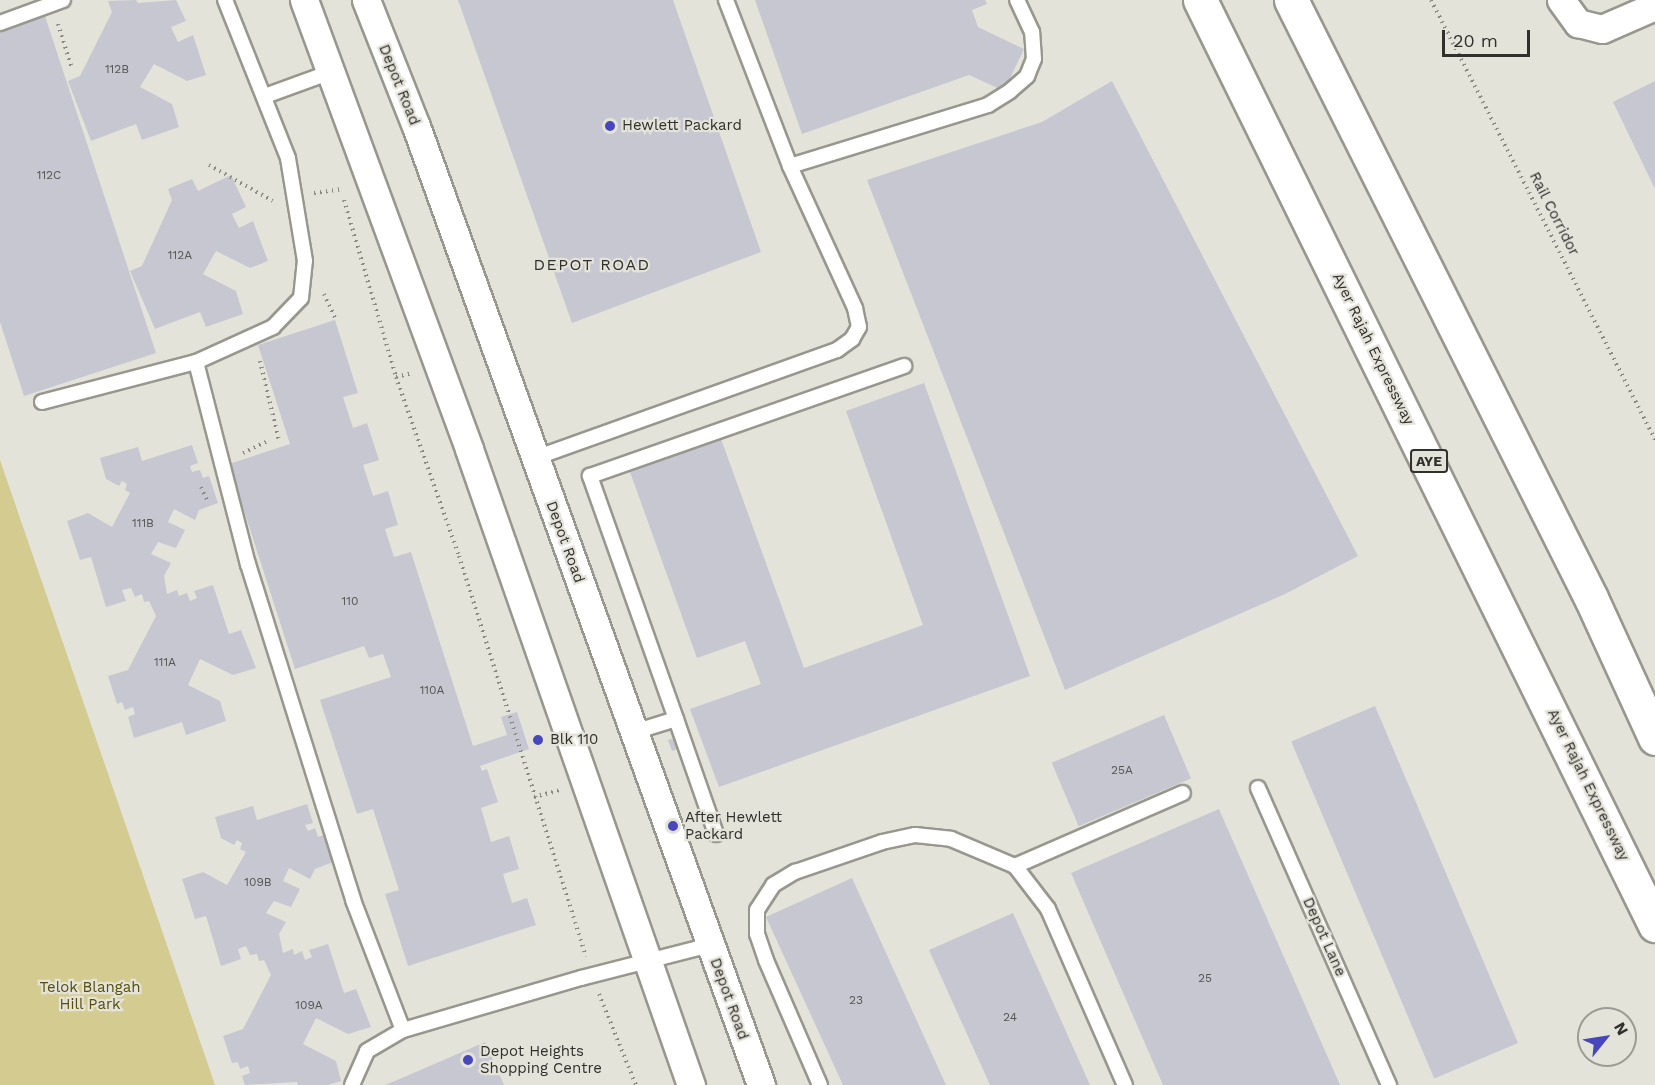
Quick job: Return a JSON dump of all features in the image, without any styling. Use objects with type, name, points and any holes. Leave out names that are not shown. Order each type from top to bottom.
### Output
[{"type":"highway","name":"Ayer Rajah Expressway","points":[[1200,0],[1655,925]]},
{"type":"highway","points":[[1291,0],[1591,598],[1655,738]]},
{"type":"street","points":[[304,0],[469,449],[646,960],[692,1085]]},
{"type":"street","name":"Depot Road","points":[[366,0],[416,126],[762,1085]]},
{"type":"street","points":[[1561,0],[1578,23],[1602,29],[1655,6]]},
{"type":"lane","points":[[42,402],[196,362],[273,327],[301,298],[304,261],[288,158],[225,0]]},
{"type":"lane","points":[[535,458],[837,350],[852,339],[859,327],[855,308],[790,166],[726,0]]},
{"type":"lane","points":[[790,166],[988,105],[1010,91],[1027,76],[1034,59],[1032,32],[1017,0]]},
{"type":"lane","points":[[0,23],[58,2]]},
{"type":"lane","points":[[265,96],[331,72]]},
{"type":"lane","points":[[196,362],[248,564],[353,900],[403,1030]]},
{"type":"lane","points":[[716,834],[590,476],[904,366]]},
{"type":"lane","points":[[634,732],[676,719]]},
{"type":"lane","name":"Depot Lane","points":[[1258,788],[1389,1085]]},
{"type":"lane","points":[[1016,866],[1183,793]]},
{"type":"lane","points":[[820,1085],[757,934],[757,910],[773,885],[795,872],[882,842],[915,836],[951,839],[1016,866],[1048,909],[1125,1085]]},
{"type":"lane","points":[[352,1085],[367,1051],[403,1030],[646,960],[710,945]]},
{"type":"path","name":"Rail Corridor","points":[[1431,0],[1655,440]]},
{"type":"path","points":[[58,2],[72,69]]},
{"type":"path","points":[[209,165],[297,215]]},
{"type":"path","points":[[339,180],[396,377],[459,556],[592,975],[636,1085]]},
{"type":"path","points":[[316,192],[341,189]]},
{"type":"path","points":[[323,291],[335,318]]},
{"type":"path","points":[[260,361],[279,441]]},
{"type":"path","points":[[243,453],[268,441]]},
{"type":"green space","name":"Telok Blangah Hill Park","points":[[0,460],[136,855],[215,1085],[0,1085]]},
{"type":"building","points":[[136,0],[138,3],[176,0],[186,21],[171,27],[178,42],[193,35],[206,75],[187,81],[154,64],[140,87],[172,104],[179,127],[142,140],[136,124],[91,141],[68,81],[80,76],[112,12],[108,1]]},
{"type":"building","name":"Hewlett Packard","points":[[458,0],[673,0],[761,252],[572,323]]},
{"type":"building","points":[[755,0],[985,0],[987,4],[972,10],[978,27],[1024,49],[1004,91],[969,75],[802,134]]},
{"type":"building","points":[[45,16],[156,353],[24,396],[0,322],[0,30]]},
{"type":"building","points":[[1112,81],[1358,556],[1285,594],[1065,690],[867,180],[1042,122]]},
{"type":"building","points":[[1655,81],[1655,189],[1613,102]]},
{"type":"building","points":[[231,175],[246,207],[232,214],[239,228],[253,221],[268,261],[250,268],[216,251],[203,274],[236,291],[243,314],[206,327],[200,312],[155,329],[130,271],[142,266],[172,200],[168,189],[192,179],[198,191]]},
{"type":"building","points":[[335,320],[358,393],[343,397],[353,428],[367,423],[379,460],[363,465],[373,496],[388,491],[398,525],[385,529],[394,557],[411,552],[473,746],[507,735],[501,717],[517,712],[529,749],[480,766],[482,771],[487,769],[498,802],[481,808],[491,842],[509,836],[519,869],[503,874],[512,903],[527,898],[536,925],[408,966],[385,894],[399,890],[373,809],[357,814],[320,700],[391,677],[383,654],[369,658],[364,646],[295,669],[229,464],[290,444],[258,345]]},
{"type":"building","points":[[924,383],[1030,676],[719,787],[690,709],[761,684],[745,641],[697,658],[630,472],[721,439],[804,668],[923,625],[846,411]]},
{"type":"building","points":[[192,445],[198,463],[190,466],[192,472],[200,470],[203,478],[209,476],[218,503],[199,510],[195,520],[174,509],[168,522],[185,530],[176,548],[158,542],[151,554],[171,563],[164,576],[167,594],[177,590],[179,596],[187,593],[190,601],[197,598],[194,591],[213,585],[229,634],[241,630],[256,668],[233,675],[200,659],[188,685],[220,701],[226,721],[186,735],[182,722],[134,738],[128,717],[135,714],[133,707],[125,710],[122,702],[117,704],[108,676],[128,670],[156,616],[149,601],[144,602],[142,594],[135,597],[131,588],[122,590],[126,601],[106,607],[91,557],[80,560],[67,521],[88,513],[112,527],[130,493],[125,490],[127,484],[122,481],[119,486],[106,479],[100,458],[138,447],[142,461]]},
{"type":"building","points":[[1375,706],[1518,1043],[1434,1078],[1291,742]]},
{"type":"building","points":[[1164,715],[1191,779],[1079,826],[1052,763]]},
{"type":"building","points":[[675,738],[678,749],[672,751],[668,740]]},
{"type":"building","points":[[307,804],[313,823],[305,825],[308,831],[315,828],[318,837],[324,835],[333,862],[315,869],[310,879],[289,868],[283,881],[300,889],[291,907],[274,901],[266,913],[286,922],[279,934],[283,953],[293,949],[294,955],[302,951],[305,960],[312,957],[309,950],[328,944],[344,993],[356,989],[371,1027],[348,1034],[316,1018],[303,1044],[336,1061],[341,1081],[328,1085],[298,1085],[297,1082],[245,1085],[242,1076],[250,1073],[248,1066],[240,1069],[238,1062],[232,1063],[223,1036],[243,1029],[271,975],[264,960],[259,961],[257,954],[250,955],[246,946],[238,949],[241,959],[221,966],[206,916],[195,919],[182,879],[203,872],[227,885],[246,852],[240,849],[242,843],[237,840],[234,845],[221,838],[215,817],[253,806],[257,820]]},
{"type":"building","points":[[1219,809],[1340,1085],[1163,1085],[1071,873]]},
{"type":"building","points":[[852,878],[946,1085],[843,1085],[766,917]]},
{"type":"building","points":[[1013,913],[1090,1085],[990,1085],[929,950]]},
{"type":"building","name":"Depot Heights Shopping Centre","points":[[485,1042],[504,1085],[385,1085],[402,1078]]},
{"type":"place","name":"Hewlett Packard","points":[[610,126]]},
{"type":"place","name":"Blk 110","points":[[538,740]]},
{"type":"place","name":"After Hewlett Packard","points":[[673,826]]},
{"type":"place","name":"Depot Heights Shopping Centre","points":[[468,1060]]},
{"type":"district","name":"DEPOT ROAD","points":[[592,265]]}]
